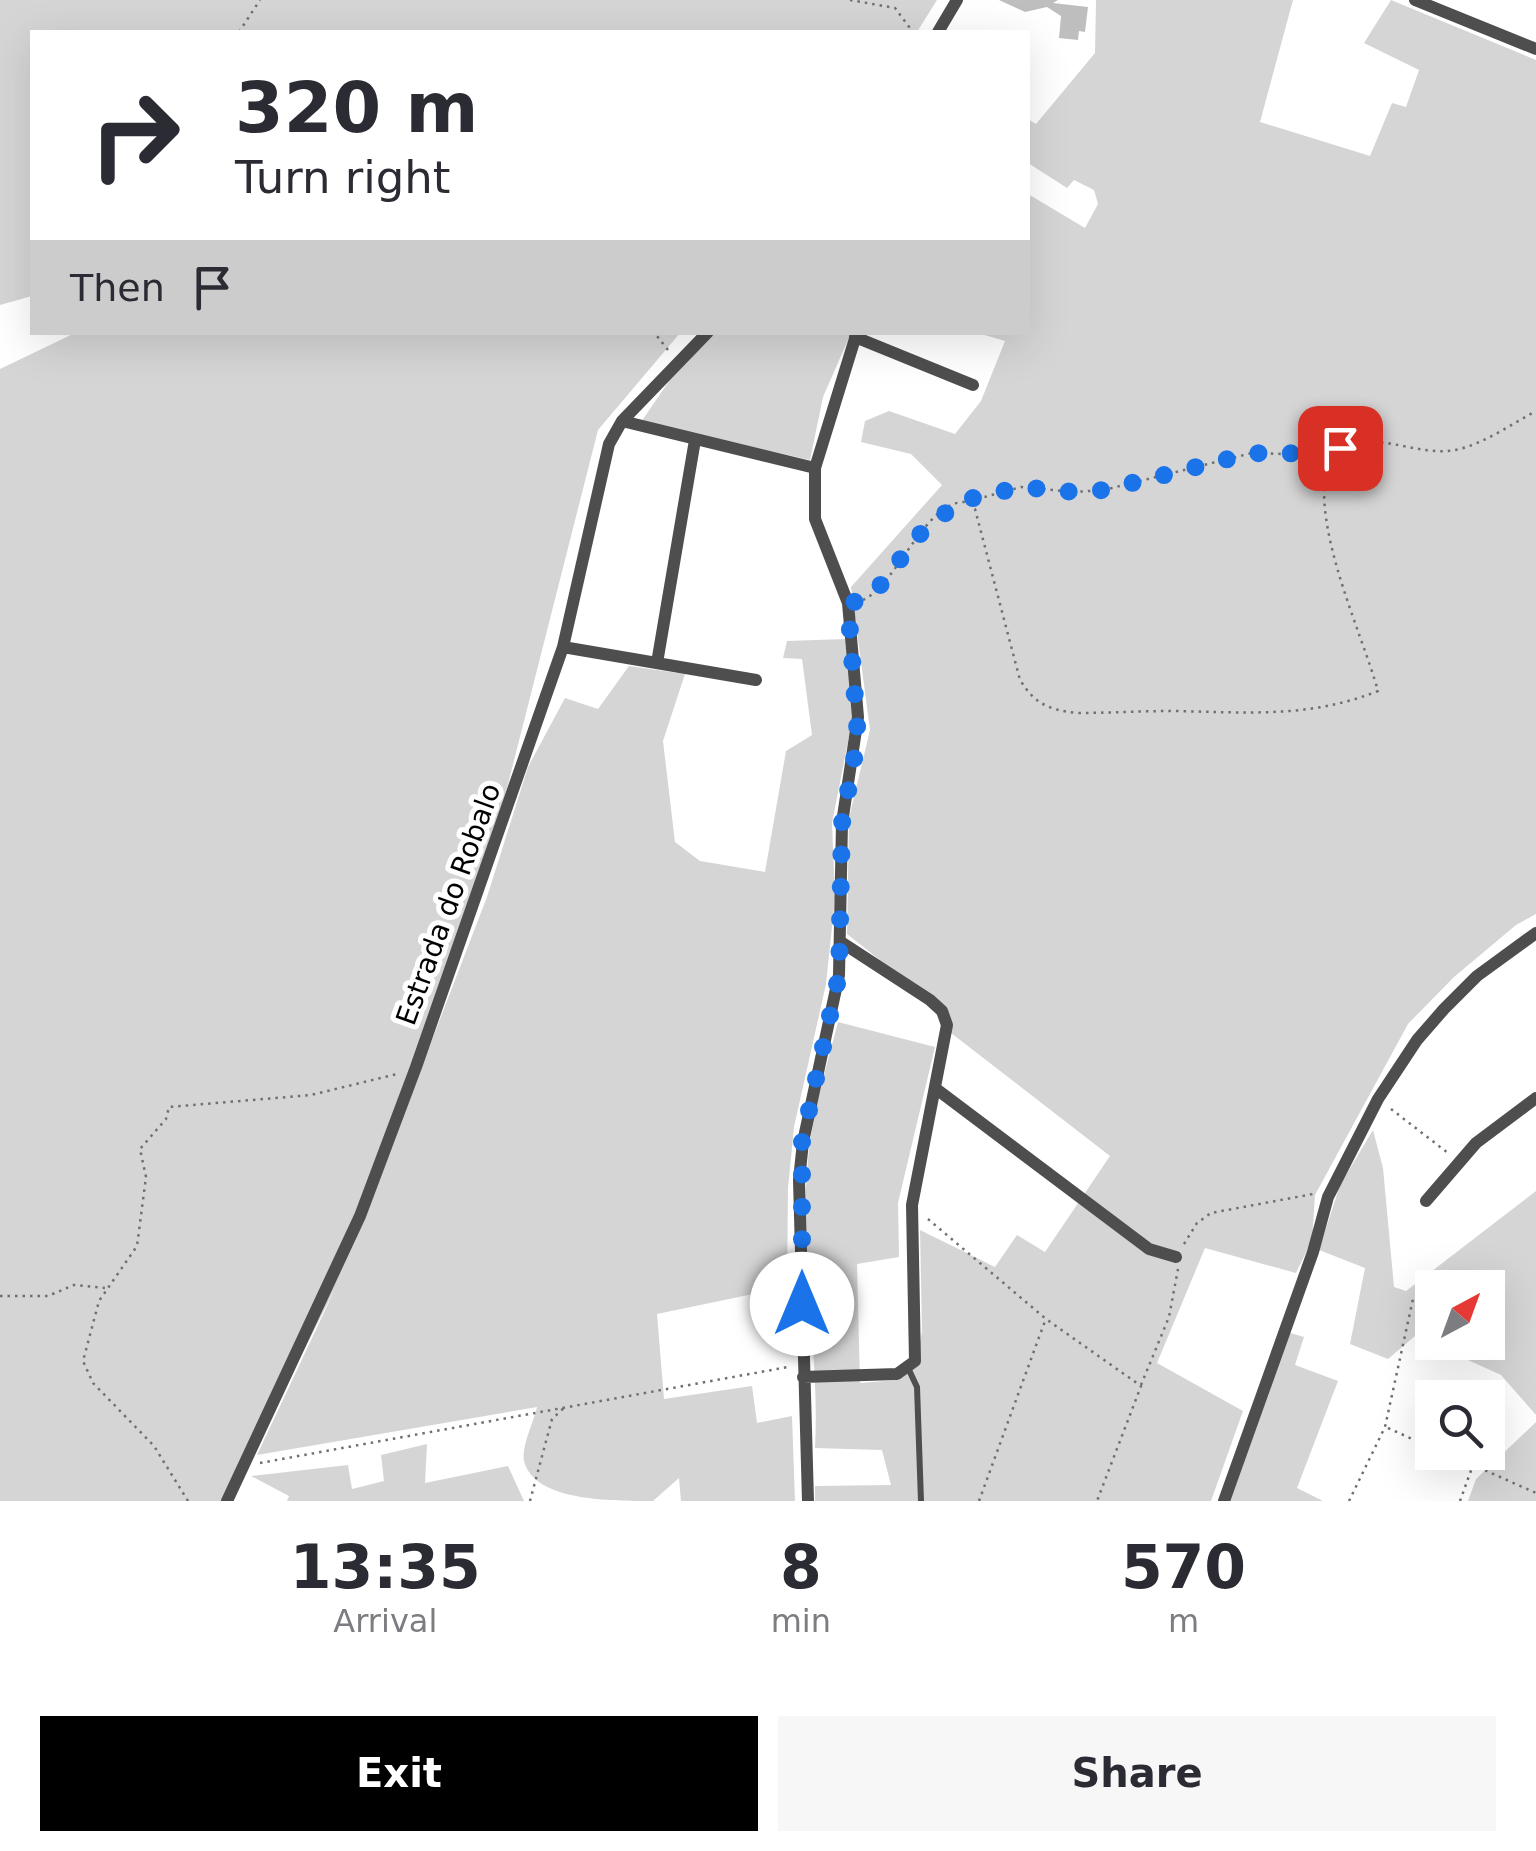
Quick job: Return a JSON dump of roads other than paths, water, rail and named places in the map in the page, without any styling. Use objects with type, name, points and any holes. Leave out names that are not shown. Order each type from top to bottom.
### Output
[{"type":"street","points":[[939,30],[957,0]]},
{"type":"street","points":[[1415,0],[1536,49]]},
{"type":"street","name":"Estrada do Robalo","points":[[226,1501],[360,1216],[416,1068],[564,647],[610,444],[622,421],[705,335]]},
{"type":"street","points":[[808,1501],[802,1371],[802,1142],[839,975],[842,823],[858,716],[848,604],[815,519],[814,468],[856,335],[973,386]]},
{"type":"street","points":[[622,421],[814,468]]},
{"type":"street","points":[[657,663],[695,440]]},
{"type":"street","points":[[564,647],[756,680]]},
{"type":"street","points":[[1224,1501],[1313,1252],[1328,1196],[1378,1099],[1416,1040],[1444,1009],[1477,976],[1536,933]]},
{"type":"street","points":[[802,1371],[909,1370],[915,1362],[917,1344],[910,1240],[912,1205],[946,1018],[930,1000],[841,942]]},
{"type":"street","points":[[934,1088],[1115,1226],[1160,1255],[1176,1257]]},
{"type":"street","points":[[1426,1201],[1458,1162],[1536,1098]]},
{"type":"lane","points":[[909,1370],[917,1387],[921,1501]]}]
